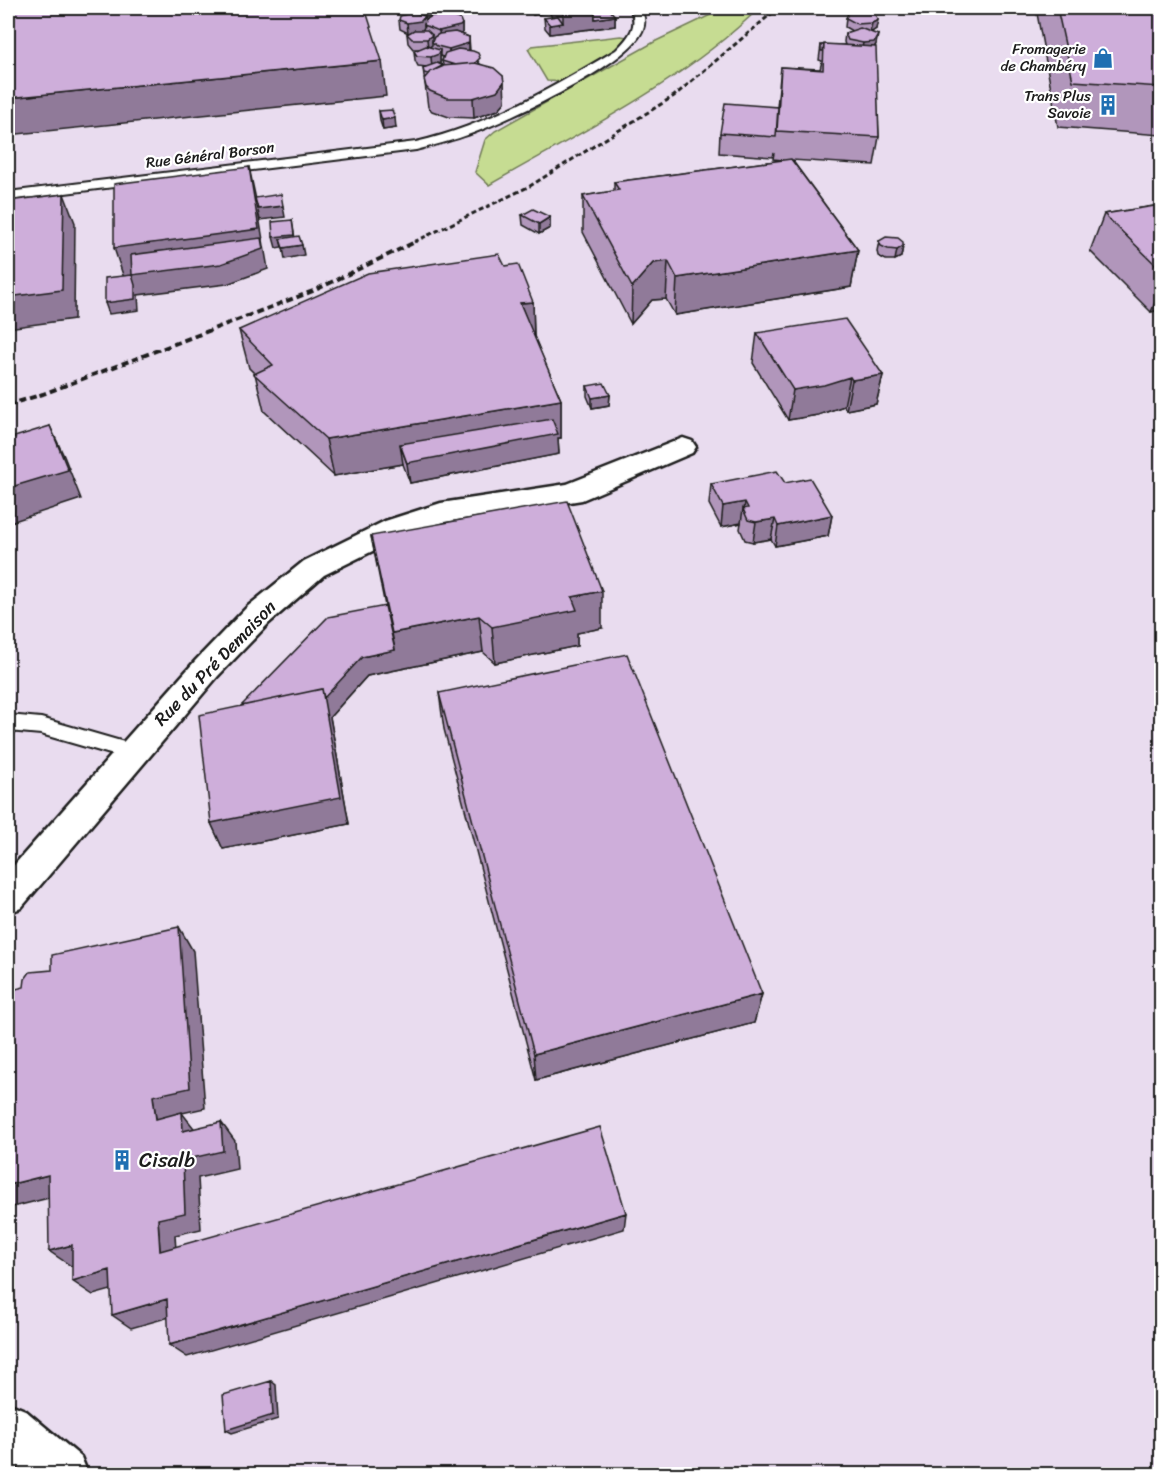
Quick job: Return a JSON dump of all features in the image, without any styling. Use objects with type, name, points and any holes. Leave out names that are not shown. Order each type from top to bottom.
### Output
[{"type":"street","name":"Rue du Pré Demaison","points":[[8,897],[131,752],[258,615],[314,568],[357,545],[441,513],[572,493],[683,447]]},
{"type":"street","points":[[8,1427],[64,1474]]},
{"type":"lane","name":"Rue Général Borson","points":[[8,196],[416,146],[448,140],[482,127],[620,52],[636,37],[639,13],[635,8]]},
{"type":"lane","points":[[8,723],[41,726],[131,752]]},
{"type":"shaded area","points":[[8,8],[1161,8],[1161,1474],[8,1474]]},
{"type":"green space","points":[[725,8],[759,8],[699,59],[594,126],[489,185],[475,172],[485,140],[495,131],[656,41]]},
{"type":"green space","points":[[628,37],[608,55],[578,74],[560,81],[547,81],[528,49],[532,46]]},
{"type":"building","points":[[8,8],[365,8],[382,61],[8,98]]},
{"type":"building","points":[[1057,8],[1161,8],[1161,87],[1073,81]]},
{"type":"building","points":[[609,9],[615,16],[595,19],[595,11]]},
{"type":"building","points":[[855,11],[874,13],[878,20],[872,23],[857,24],[846,18],[848,13]]},
{"type":"building","points":[[414,12],[425,16],[421,21],[407,23],[399,20],[400,16]]},
{"type":"building","points":[[449,15],[460,19],[462,24],[439,31],[424,25],[425,20],[432,16]]},
{"type":"building","points":[[558,16],[563,23],[550,25],[544,18]]},
{"type":"building","points":[[860,28],[878,35],[874,42],[863,43],[848,40],[845,33]]},
{"type":"building","points":[[414,30],[427,30],[432,35],[427,39],[412,39],[407,34]]},
{"type":"building","points":[[455,32],[469,37],[469,43],[449,49],[432,42],[439,34]]},
{"type":"building","points":[[824,44],[876,47],[879,137],[777,131],[781,67],[823,70]]},
{"type":"building","points":[[426,46],[440,50],[439,54],[431,57],[417,56],[414,51]]},
{"type":"building","points":[[458,49],[478,53],[480,58],[475,63],[455,65],[442,61],[445,53]]},
{"type":"building","points":[[437,63],[444,66],[428,74],[424,73],[423,68]]},
{"type":"building","points":[[475,63],[494,68],[503,76],[504,82],[497,91],[473,98],[447,98],[426,87],[424,79],[430,72],[442,66]]},
{"type":"building","points":[[725,103],[778,107],[776,137],[720,133]]},
{"type":"building","points":[[392,110],[395,118],[382,120],[379,111]]},
{"type":"building","points":[[791,159],[858,250],[677,278],[668,261],[653,263],[632,287],[583,196],[619,190],[614,182]]},
{"type":"building","points":[[249,167],[259,229],[114,248],[114,184]]},
{"type":"building","points":[[64,194],[62,290],[8,297],[8,201]]},
{"type":"building","points":[[281,194],[283,206],[258,209],[255,198]]},
{"type":"building","points":[[1161,205],[1161,270],[1104,214]]},
{"type":"building","points":[[533,209],[550,217],[539,224],[522,215]]},
{"type":"building","points":[[292,220],[294,235],[273,237],[272,222]]},
{"type":"building","points":[[299,236],[302,245],[283,248],[280,239]]},
{"type":"building","points":[[886,237],[898,238],[903,242],[903,246],[897,250],[881,246],[879,241]]},
{"type":"building","points":[[261,238],[263,249],[221,264],[132,275],[131,255]]},
{"type":"building","points":[[499,254],[505,266],[518,264],[533,302],[520,303],[561,400],[326,439],[254,374],[273,365],[239,330],[368,273]]},
{"type":"building","points":[[132,275],[135,299],[105,303],[105,278]]},
{"type":"building","points":[[845,319],[883,375],[852,380],[850,377],[824,385],[793,390],[757,333]]},
{"type":"building","points":[[604,383],[610,395],[592,398],[587,386]]},
{"type":"building","points":[[552,419],[558,434],[407,463],[400,444]]},
{"type":"building","points":[[50,426],[68,470],[8,488],[8,439]]},
{"type":"building","points":[[777,471],[785,483],[810,478],[832,515],[778,526],[775,519],[756,522],[748,520],[743,509],[748,508],[745,502],[723,506],[711,484]]},
{"type":"building","points":[[567,501],[602,591],[572,597],[577,610],[492,627],[479,616],[392,633],[371,536]]},
{"type":"building","points":[[385,606],[395,650],[362,657],[324,698],[322,689],[241,706],[328,617]]},
{"type":"building","points":[[627,654],[762,994],[534,1054],[439,693]]},
{"type":"building","points":[[322,689],[341,797],[211,823],[199,715]]},
{"type":"building","name":"Cisalb","points":[[179,927],[190,1088],[153,1096],[156,1119],[182,1112],[183,1131],[221,1122],[223,1151],[183,1160],[185,1213],[158,1219],[160,1251],[600,1127],[626,1213],[169,1345],[167,1299],[112,1315],[110,1270],[72,1281],[72,1245],[49,1251],[48,1175],[8,1185],[8,991],[24,987],[25,979],[30,972],[52,970],[52,955]]},
{"type":"building","points":[[271,1381],[273,1415],[226,1430],[223,1395]]},
{"type":"railway","points":[[414,242],[530,186],[674,96],[778,8]]},
{"type":"railway","points":[[8,405],[43,394],[313,291],[417,241]]},
{"type":"place","name":"Fromagerie de Chambéry","points":[[1103,58]]},
{"type":"place","name":"Trans Plus Savoie","points":[[1108,105]]},
{"type":"place","name":"Cisalb","points":[[122,1160]]}]
